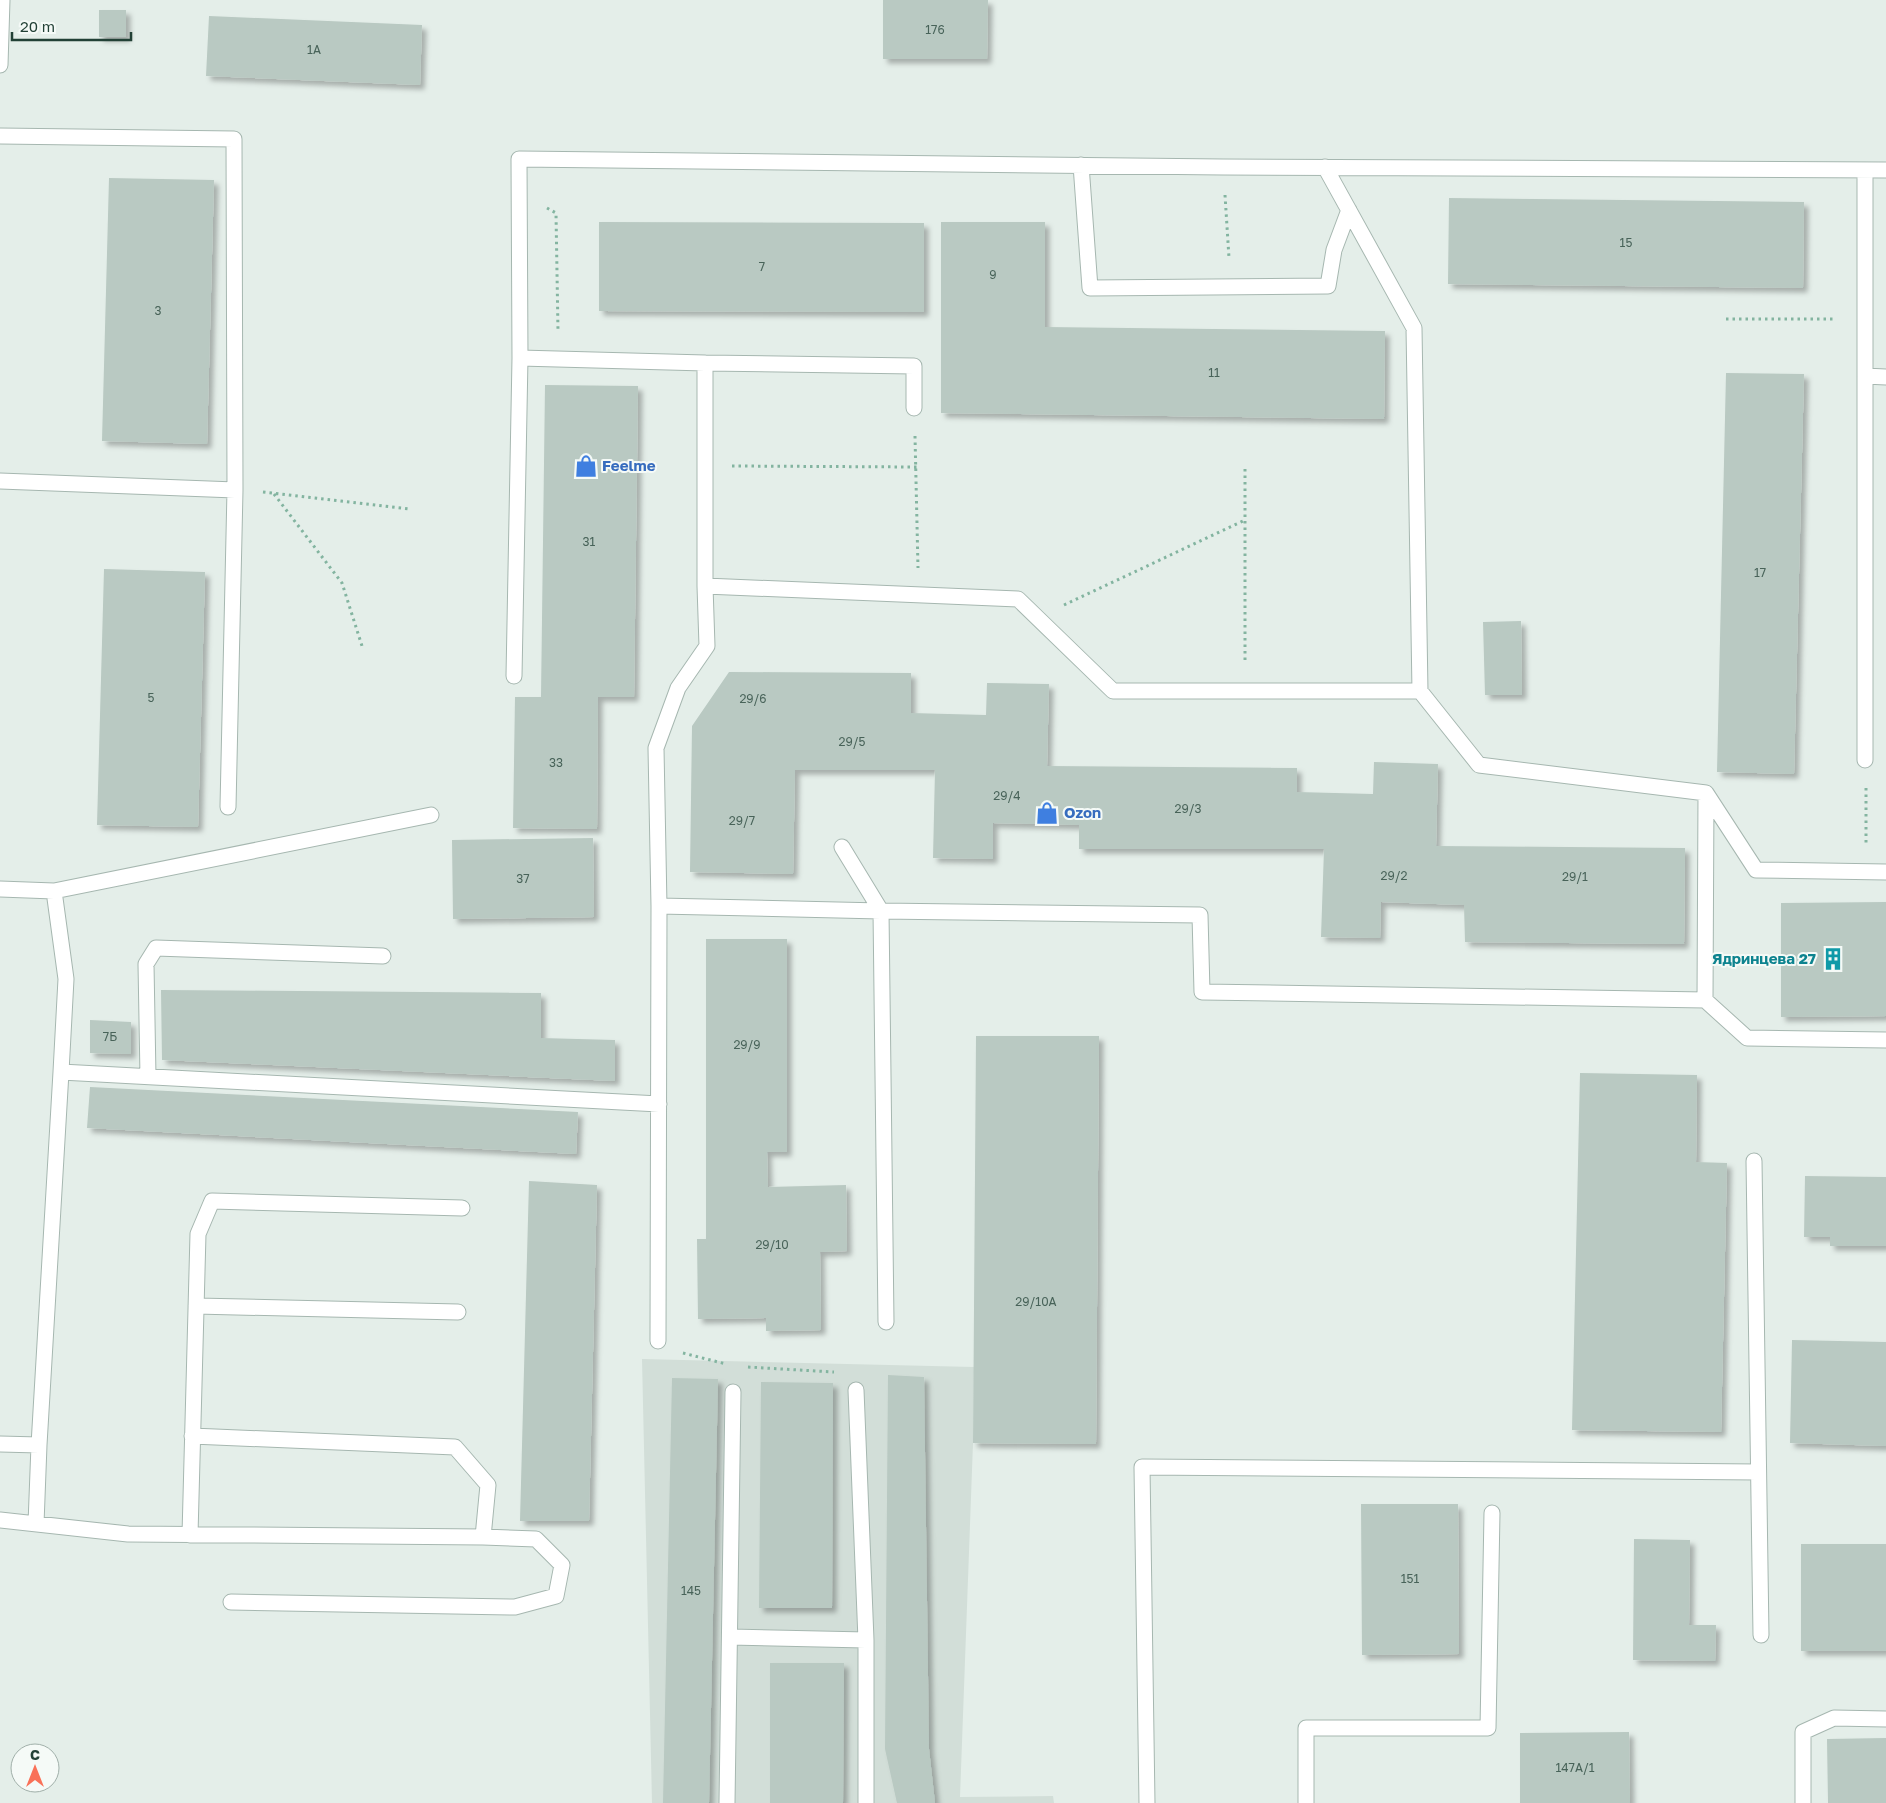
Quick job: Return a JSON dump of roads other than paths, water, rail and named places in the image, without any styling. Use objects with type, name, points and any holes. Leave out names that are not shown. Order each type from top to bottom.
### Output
[{"type":"street","points":[[0,65],[2,0]]},
{"type":"street","points":[[0,136],[234,139],[235,490],[228,807]]},
{"type":"street","points":[[514,676],[520,358],[519,159],[1223,167],[1886,170]]},
{"type":"street","points":[[1082,165],[1090,288],[1328,286],[1334,250],[1349,210]]},
{"type":"street","points":[[1325,167],[1414,328],[1420,692],[1478,765],[1706,793]]},
{"type":"street","points":[[1865,170],[1865,760]]},
{"type":"street","points":[[520,358],[914,366],[914,408]]},
{"type":"street","points":[[658,1341],[659,906],[656,748],[678,688],[707,646],[706,363]]},
{"type":"street","points":[[1865,376],[1886,377]]},
{"type":"street","points":[[0,481],[235,490]]},
{"type":"street","points":[[706,586],[1018,599],[1113,692],[1420,692]]},
{"type":"street","points":[[1706,793],[1756,870],[1886,872]]},
{"type":"street","points":[[1705,1000],[1706,793]]},
{"type":"street","points":[[0,889],[54,891],[431,815]]},
{"type":"street","points":[[842,847],[881,911],[886,1322]]},
{"type":"street","points":[[36,1524],[66,979],[54,891]]},
{"type":"street","points":[[659,906],[1200,915],[1202,992],[1705,1000],[1747,1038],[1886,1040]]},
{"type":"street","points":[[148,1077],[146,964],[156,948],[383,956]]},
{"type":"street","points":[[61,1072],[659,1104]]},
{"type":"street","points":[[1754,1162],[1761,1635]]},
{"type":"street","points":[[190,1535],[198,1234],[212,1200],[462,1208]]},
{"type":"street","points":[[196,1306],[458,1312]]},
{"type":"street","points":[[856,1390],[866,1640],[866,1803]]},
{"type":"street","points":[[727,1803],[733,1392]]},
{"type":"street","points":[[192,1436],[455,1447],[488,1485],[483,1537]]},
{"type":"street","points":[[0,1444],[39,1445]]},
{"type":"street","points":[[1147,1803],[1142,1467],[1758,1472]]},
{"type":"street","points":[[1306,1803],[1306,1728],[1488,1728],[1492,1513]]},
{"type":"street","points":[[0,1520],[128,1534],[536,1539],[562,1565],[556,1596],[515,1607],[231,1602]]},
{"type":"street","points":[[730,1637],[866,1640]]},
{"type":"street","points":[[1803,1803],[1803,1732],[1834,1718],[1886,1719]]},
{"type":"place","name":"Feelme","points":[[586,466]]},
{"type":"place","name":"Ozon","points":[[1047,813]]},
{"type":"place","name":"Ядринцева 27","points":[[1833,959]]}]
